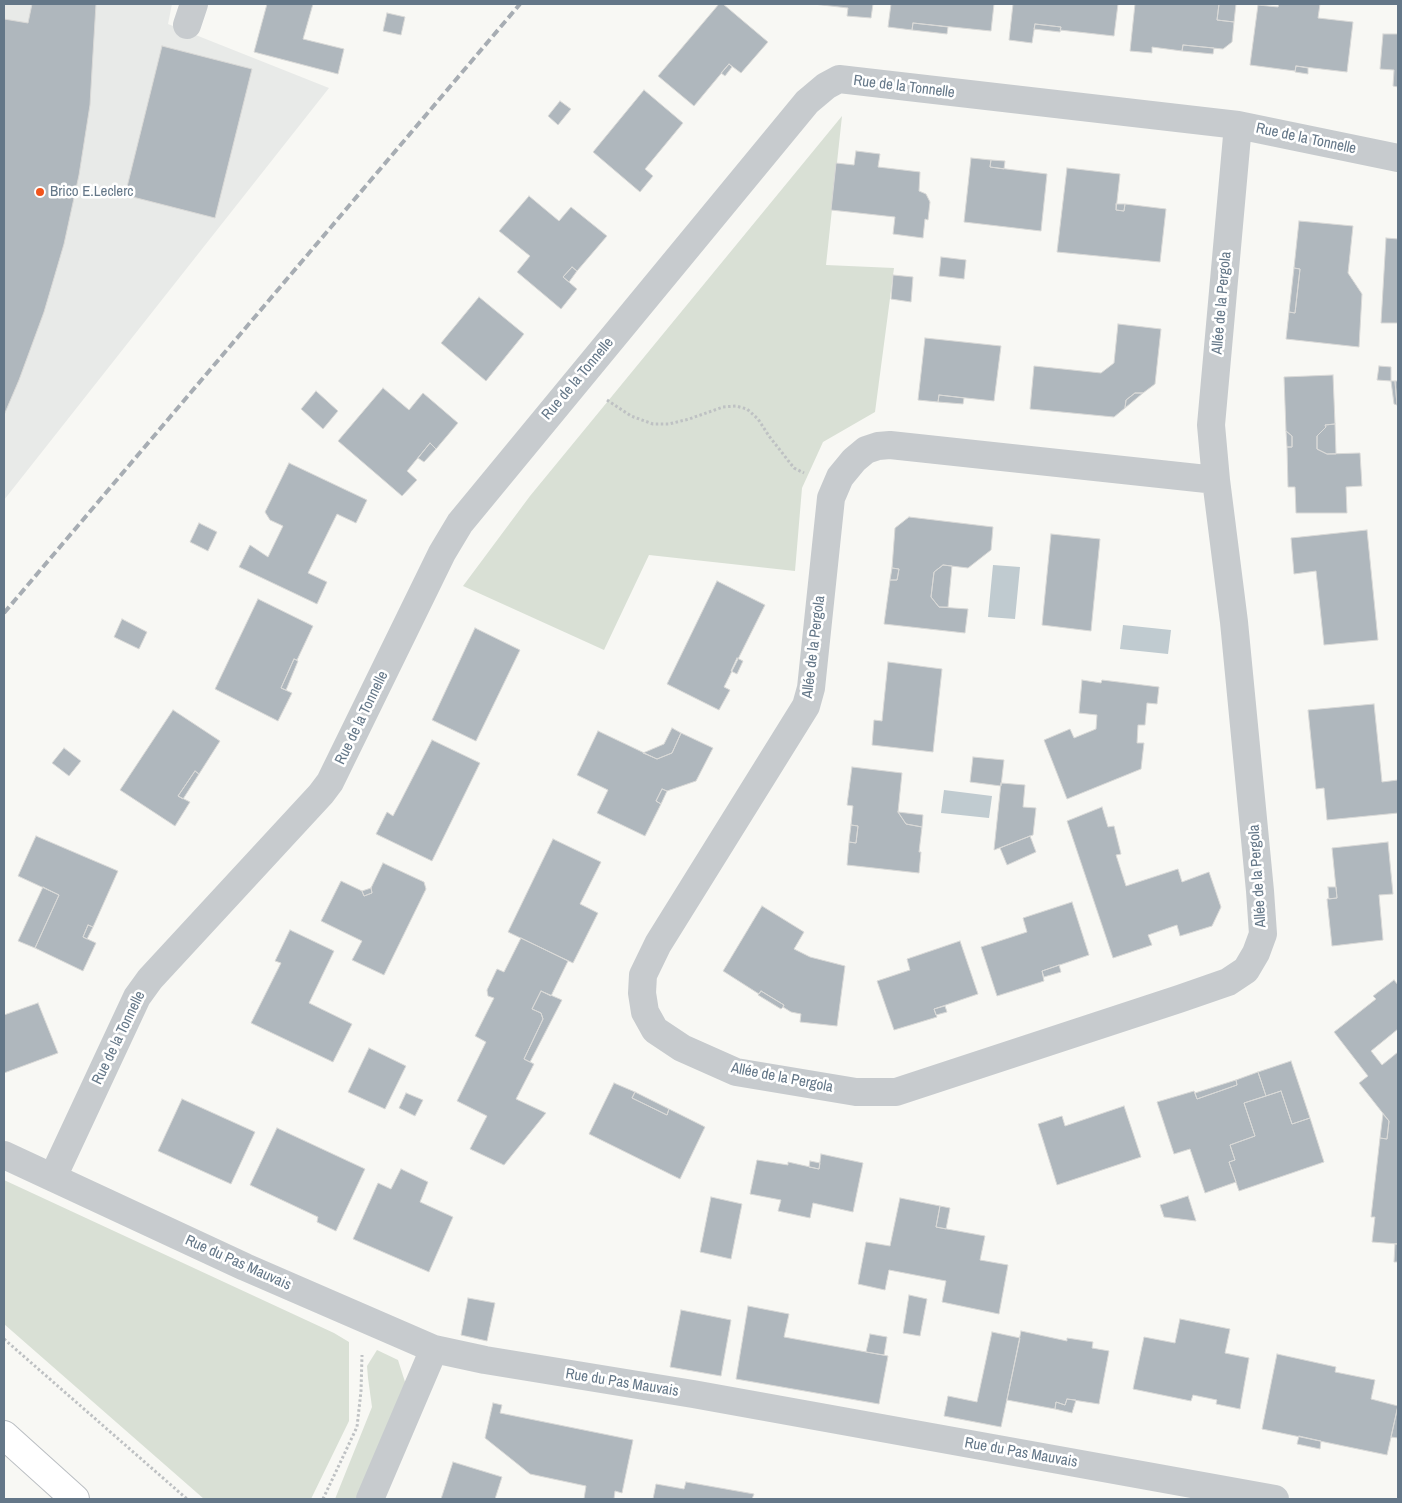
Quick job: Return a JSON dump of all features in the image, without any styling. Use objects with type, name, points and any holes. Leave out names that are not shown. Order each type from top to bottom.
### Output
[{"type":"main road","points":[[4,1435],[76,1499]]},
{"type":"street","name":"Rue de la Tonnelle","points":[[53,1178],[137,997],[150,979],[330,782],[442,553],[460,523],[807,102],[826,86],[839,79],[1238,125],[1398,158]]},
{"type":"street","name":"Allée de la Pergola","points":[[1216,480],[890,444],[866,450],[854,460],[840,477],[831,498],[811,688],[806,706],[658,944],[643,975],[642,993],[645,1012],[656,1030],[682,1048],[736,1072],[856,1092],[896,1092],[1179,1000],[1228,982],[1246,970],[1256,953],[1262,934],[1260,890],[1234,622],[1211,425],[1238,125]]},
{"type":"street","name":"Rue du Pas Mauvais","points":[[4,1155],[245,1267],[434,1349],[485,1360],[693,1394],[1275,1499]]},
{"type":"street","points":[[370,1499],[434,1349]]},
{"type":"path","points":[[606,400],[631,416],[653,424],[669,424],[682,421],[723,406],[736,406],[747,410],[758,419],[794,468],[809,476]]},
{"type":"path","points":[[323,1499],[357,1427],[361,1391],[362,1351],[378,1324]]},
{"type":"path","points":[[4,1338],[187,1499]]},
{"type":"shaded area","points":[[4,4],[172,4],[168,24],[329,88],[4,500]]},
{"type":"shaded area","points":[[842,116],[826,265],[894,268],[875,412],[823,442],[802,488],[795,571],[649,555],[604,650],[463,586],[530,496]]},
{"type":"shaded area","points":[[993,565],[1020,567],[1015,619],[988,617]]},
{"type":"shaded area","points":[[1123,625],[1171,630],[1168,654],[1120,649]]},
{"type":"shaded area","points":[[944,790],[992,796],[989,818],[941,813]]},
{"type":"shaded area","points":[[4,1180],[334,1333],[349,1342],[349,1421],[311,1499],[204,1499],[4,1324]]},
{"type":"shaded area","points":[[377,1350],[398,1360],[406,1385],[356,1499],[335,1499],[372,1407],[367,1366]]},
{"type":"building","name":"Brico E.Leclerc","points":[[32,4],[96,4],[90,105],[79,175],[64,244],[44,312],[4,415],[4,19],[28,23]]},
{"type":"building","points":[[267,4],[313,4],[303,39],[344,49],[338,74],[254,52]]},
{"type":"building","points":[[719,4],[723,4],[768,42],[741,73],[729,64],[694,106],[658,76]]},
{"type":"building","points":[[813,4],[873,4],[871,18],[847,16],[848,8]]},
{"type":"building","points":[[891,4],[994,4],[991,31],[913,23],[912,30],[888,27]]},
{"type":"building","points":[[1013,4],[1118,4],[1114,36],[1060,30],[1061,27],[1035,24],[1032,43],[1009,40]]},
{"type":"building","points":[[1135,4],[1219,4],[1217,20],[1234,22],[1232,42],[1223,49],[1183,45],[1182,51],[1152,47],[1152,53],[1130,51]]},
{"type":"building","points":[[1219,4],[1236,4],[1234,22],[1217,20]]},
{"type":"building","points":[[1279,4],[1320,4],[1318,18],[1353,22],[1347,72],[1296,66],[1295,71],[1250,65],[1258,5],[1278,7]]},
{"type":"building","points":[[387,13],[405,17],[401,35],[383,31]]},
{"type":"building","points":[[913,23],[948,27],[947,34],[912,30]]},
{"type":"building","points":[[1035,24],[1061,27],[1060,32],[1034,29]]},
{"type":"building","points":[[1383,34],[1398,34],[1398,87],[1393,86],[1394,70],[1380,69]]},
{"type":"building","points":[[1183,45],[1214,48],[1213,54],[1182,51]]},
{"type":"building","points":[[162,46],[252,69],[215,218],[125,195]]},
{"type":"building","points":[[729,64],[732,67],[725,76],[721,73]]},
{"type":"building","points":[[1296,66],[1308,68],[1308,74],[1295,72]]},
{"type":"building","points":[[644,90],[683,123],[645,169],[653,176],[640,192],[593,152]]},
{"type":"building","points":[[560,101],[571,109],[558,125],[548,116]]},
{"type":"building","points":[[856,151],[880,154],[878,167],[920,172],[919,191],[926,194],[930,202],[928,220],[925,219],[923,238],[893,234],[895,217],[831,210],[836,163],[854,165]]},
{"type":"building","points":[[971,158],[991,160],[990,167],[1047,174],[1041,231],[964,222]]},
{"type":"building","points":[[991,160],[1005,161],[1004,169],[990,167]]},
{"type":"building","points":[[1067,168],[1120,174],[1116,210],[1124,211],[1125,204],[1166,209],[1160,262],[1057,252]]},
{"type":"building","points":[[529,196],[559,221],[571,207],[607,236],[577,271],[572,267],[563,277],[577,289],[561,309],[517,272],[530,256],[499,231]]},
{"type":"building","points":[[1116,204],[1125,204],[1124,211],[1116,210]]},
{"type":"building","points":[[1299,221],[1353,226],[1348,273],[1362,294],[1359,347],[1286,339],[1289,312],[1295,313],[1300,269],[1294,268]]},
{"type":"building","points":[[1386,238],[1398,239],[1398,323],[1381,323]]},
{"type":"building","points":[[941,257],[966,260],[964,279],[939,276]]},
{"type":"building","points":[[572,267],[577,271],[569,282],[563,277]]},
{"type":"building","points":[[1294,268],[1300,269],[1295,313],[1289,312]]},
{"type":"building","points":[[893,275],[913,277],[911,302],[891,299]]},
{"type":"building","points":[[479,297],[524,334],[486,381],[441,343]]},
{"type":"building","points":[[1118,324],[1161,329],[1155,384],[1143,393],[1135,393],[1126,400],[1125,408],[1114,417],[1030,409],[1034,366],[1101,373],[1114,363]]},
{"type":"building","points":[[925,338],[1001,346],[994,401],[939,395],[938,402],[918,400]]},
{"type":"building","points":[[1379,366],[1391,367],[1391,381],[1377,380]]},
{"type":"building","points":[[1333,375],[1335,424],[1325,425],[1326,427],[1317,436],[1317,449],[1327,454],[1360,453],[1362,486],[1346,487],[1347,513],[1296,513],[1295,487],[1288,487],[1287,447],[1292,447],[1292,436],[1286,431],[1284,377]]},
{"type":"building","points":[[1391,381],[1395,381],[1397,405],[1394,404]]},
{"type":"building","points":[[1395,381],[1398,381],[1398,405],[1397,405]]},
{"type":"building","points":[[383,388],[409,410],[423,393],[458,423],[436,449],[430,443],[407,471],[417,480],[402,496],[338,441]]},
{"type":"building","points":[[316,391],[338,411],[323,429],[301,409]]},
{"type":"building","points":[[1135,393],[1143,393],[1125,408],[1126,400]]},
{"type":"building","points":[[939,395],[964,398],[963,404],[938,402]]},
{"type":"building","points":[[1335,424],[1336,454],[1327,454],[1317,449],[1317,436],[1326,427],[1325,425]]},
{"type":"building","points":[[1286,431],[1292,436],[1292,447],[1287,447]]},
{"type":"building","points":[[430,443],[436,449],[424,462],[418,458]]},
{"type":"building","points":[[289,463],[367,500],[356,523],[337,514],[308,573],[327,582],[317,604],[239,567],[250,545],[268,557],[283,526],[270,520],[265,512]]},
{"type":"building","points":[[909,517],[993,527],[991,550],[968,568],[943,565],[934,572],[931,597],[939,607],[968,609],[965,633],[884,624],[890,580],[897,580],[899,569],[892,568],[895,528]]},
{"type":"building","points":[[199,523],[217,532],[208,551],[190,542]]},
{"type":"building","points":[[1367,530],[1378,640],[1324,645],[1316,571],[1294,574],[1291,538]]},
{"type":"building","points":[[1051,534],[1100,539],[1091,631],[1042,625]]},
{"type":"building","points":[[943,565],[952,566],[948,607],[939,607],[931,597],[934,572]]},
{"type":"building","points":[[892,568],[899,569],[897,580],[890,580]]},
{"type":"building","points":[[717,581],[765,605],[724,687],[730,690],[719,710],[667,684]]},
{"type":"building","points":[[258,599],[313,626],[297,660],[294,659],[281,688],[292,693],[278,721],[215,689]]},
{"type":"building","points":[[122,619],[147,632],[139,649],[114,637]]},
{"type":"building","points":[[475,628],[520,650],[476,741],[432,720]]},
{"type":"building","points":[[737,658],[743,661],[737,674],[731,671]]},
{"type":"building","points":[[294,659],[298,661],[286,690],[281,688]]},
{"type":"building","points":[[888,662],[942,669],[933,752],[872,745],[874,720],[882,721]]},
{"type":"building","points":[[1082,680],[1101,683],[1102,680],[1159,687],[1157,704],[1147,703],[1145,725],[1138,725],[1137,743],[1144,743],[1141,769],[1067,799],[1044,740],[1070,729],[1074,738],[1096,729],[1097,715],[1079,713]]},
{"type":"building","points":[[1374,704],[1382,782],[1398,780],[1398,813],[1327,820],[1324,788],[1316,789],[1308,710]]},
{"type":"building","points":[[173,710],[220,741],[199,774],[195,771],[178,796],[190,802],[175,826],[120,790]]},
{"type":"building","points":[[672,728],[681,733],[672,753],[657,759],[643,753],[664,744]]},
{"type":"building","points":[[598,731],[657,759],[672,753],[681,733],[713,748],[696,781],[667,791],[662,789],[656,801],[661,804],[645,836],[597,813],[608,790],[577,775]]},
{"type":"building","points":[[432,740],[480,763],[432,861],[376,834],[387,812],[393,816]]},
{"type":"building","points":[[64,748],[81,761],[69,776],[52,763]]},
{"type":"building","points":[[973,757],[1004,760],[1001,786],[970,782]]},
{"type":"building","points":[[852,767],[902,773],[898,812],[906,824],[922,827],[919,873],[847,865],[849,842],[856,843],[858,826],[851,825],[853,806],[847,805]]},
{"type":"building","points":[[195,771],[199,774],[183,799],[178,796]]},
{"type":"building","points":[[1001,783],[1025,785],[1023,807],[1036,808],[1033,835],[994,850]]},
{"type":"building","points":[[662,789],[667,791],[661,804],[656,801]]},
{"type":"building","points":[[1102,807],[1108,827],[1114,826],[1121,854],[1116,855],[1126,886],[1178,869],[1182,882],[1209,872],[1221,907],[1212,926],[1180,936],[1177,925],[1148,935],[1152,945],[1113,958],[1067,821]]},
{"type":"building","points":[[898,812],[923,815],[922,827],[906,824]]},
{"type":"building","points":[[851,825],[858,826],[856,843],[849,842]]},
{"type":"building","points":[[36,836],[118,871],[93,927],[88,925],[83,937],[96,943],[83,971],[35,948],[59,895],[18,876]]},
{"type":"building","points":[[1030,836],[1036,852],[1007,865],[1000,848]]},
{"type":"building","points":[[553,839],[601,862],[580,904],[598,913],[573,963],[508,932]]},
{"type":"building","points":[[1388,842],[1393,894],[1379,895],[1383,940],[1332,946],[1327,899],[1337,898],[1332,848]]},
{"type":"building","points":[[383,863],[424,882],[426,889],[384,975],[352,960],[362,941],[321,921],[341,881],[362,891],[364,896],[372,893],[371,888]]},
{"type":"building","points":[[43,887],[59,895],[35,948],[18,941]]},
{"type":"building","points":[[1328,887],[1336,887],[1337,898],[1329,899]]},
{"type":"building","points":[[371,888],[372,893],[364,896],[362,891]]},
{"type":"building","points":[[1072,902],[1089,955],[1042,971],[1044,981],[997,996],[981,947],[1027,932],[1023,918]]},
{"type":"building","points":[[762,906],[804,932],[794,949],[810,957],[845,966],[837,1026],[800,1022],[801,1014],[791,1012],[783,1007],[784,1005],[761,991],[759,994],[723,971]]},
{"type":"building","points":[[88,925],[93,927],[87,939],[83,937]]},
{"type":"building","points":[[290,930],[334,951],[309,1003],[352,1024],[333,1062],[251,1023],[281,963],[275,961]]},
{"type":"building","points":[[521,938],[568,961],[551,996],[541,991],[532,1009],[541,1013],[543,1019],[524,1059],[534,1064],[516,1099],[546,1113],[504,1165],[470,1149],[487,1116],[457,1101],[486,1042],[475,1036],[494,998],[488,996],[487,990],[497,969],[504,972]]},
{"type":"building","points":[[960,941],[978,994],[934,1009],[937,1017],[894,1030],[877,981],[910,970],[907,959]]},
{"type":"building","points":[[1059,965],[1061,972],[1044,977],[1042,971]]},
{"type":"building","points":[[1394,980],[1398,985],[1398,1029],[1371,1051],[1382,1065],[1398,1052],[1398,1244],[1372,1242],[1375,1217],[1371,1217],[1380,1138],[1387,1139],[1389,1121],[1359,1083],[1368,1076],[1334,1032],[1376,999],[1373,996]]},
{"type":"building","points":[[541,991],[562,1000],[530,1062],[524,1059],[543,1019],[541,1013],[532,1009]]},
{"type":"building","points":[[761,991],[784,1005],[783,1007],[781,1009],[758,995]]},
{"type":"building","points":[[38,1003],[58,1053],[4,1073],[4,1015]]},
{"type":"building","points":[[945,1006],[947,1012],[936,1015],[934,1009]]},
{"type":"building","points":[[369,1048],[406,1066],[385,1109],[348,1092]]},
{"type":"building","points":[[1291,1061],[1310,1118],[1292,1124],[1281,1091],[1266,1096],[1258,1072]]},
{"type":"building","points":[[1258,1072],[1266,1096],[1244,1103],[1255,1136],[1230,1145],[1235,1160],[1229,1162],[1236,1182],[1205,1193],[1190,1149],[1174,1154],[1157,1102],[1194,1091],[1197,1099],[1237,1085],[1236,1080]]},
{"type":"building","points":[[1236,1080],[1237,1085],[1197,1099],[1195,1093]]},
{"type":"building","points":[[614,1083],[635,1092],[632,1098],[667,1115],[669,1109],[705,1127],[680,1179],[589,1134]]},
{"type":"building","points":[[1281,1091],[1292,1124],[1310,1118],[1324,1162],[1239,1191],[1229,1162],[1235,1160],[1230,1145],[1255,1136],[1244,1103]]},
{"type":"building","points":[[635,1092],[669,1109],[667,1115],[632,1098]]},
{"type":"building","points":[[406,1093],[423,1100],[415,1116],[399,1108]]},
{"type":"building","points":[[182,1099],[255,1132],[231,1184],[158,1151]]},
{"type":"building","points":[[1124,1106],[1141,1157],[1057,1185],[1038,1124],[1062,1116],[1065,1126]]},
{"type":"building","points":[[1383,1114],[1389,1121],[1387,1139],[1380,1138]]},
{"type":"building","points":[[277,1128],[365,1169],[336,1231],[317,1222],[318,1217],[250,1185]]},
{"type":"building","points":[[821,1154],[863,1163],[853,1212],[813,1203],[810,1218],[778,1211],[781,1200],[750,1194],[757,1160],[788,1165],[788,1162],[819,1169]]},
{"type":"building","points":[[810,1161],[820,1163],[819,1169],[809,1167]]},
{"type":"building","points":[[401,1169],[428,1182],[420,1202],[453,1217],[429,1272],[353,1239],[378,1183],[391,1189]]},
{"type":"building","points":[[1188,1196],[1196,1221],[1164,1217],[1160,1205]]},
{"type":"building","points":[[711,1197],[742,1204],[731,1259],[700,1252]]},
{"type":"building","points":[[900,1198],[940,1206],[936,1227],[985,1236],[980,1260],[1008,1265],[999,1314],[942,1302],[946,1281],[889,1270],[885,1290],[858,1284],[866,1242],[890,1246]]},
{"type":"building","points":[[940,1206],[950,1208],[946,1229],[936,1227]]},
{"type":"building","points":[[1395,1244],[1398,1244],[1398,1262],[1394,1262]]},
{"type":"building","points":[[909,1295],[927,1299],[920,1336],[903,1333]]},
{"type":"building","points":[[468,1298],[495,1303],[487,1341],[461,1335]]},
{"type":"building","points":[[748,1306],[789,1314],[784,1337],[888,1356],[879,1404],[736,1379]]},
{"type":"building","points":[[681,1310],[731,1320],[721,1376],[670,1367]]},
{"type":"building","points":[[1180,1319],[1230,1329],[1225,1353],[1249,1358],[1240,1409],[1216,1404],[1217,1400],[1193,1395],[1191,1401],[1133,1389],[1144,1337],[1175,1343]]},
{"type":"building","points":[[1021,1331],[1067,1341],[1067,1338],[1093,1342],[1092,1348],[1109,1351],[1099,1404],[1067,1399],[1065,1405],[1056,1402],[1055,1409],[1007,1400]]},
{"type":"building","points":[[992,1332],[1020,1338],[1001,1427],[944,1416],[948,1396],[977,1402]]},
{"type":"building","points":[[870,1334],[887,1337],[884,1355],[866,1352]]},
{"type":"building","points":[[1277,1354],[1336,1367],[1335,1372],[1375,1380],[1371,1399],[1398,1406],[1387,1455],[1262,1429]]},
{"type":"building","points":[[1067,1399],[1076,1400],[1072,1413],[1055,1409],[1056,1402],[1065,1405]]},
{"type":"building","points":[[493,1403],[502,1405],[500,1413],[633,1440],[622,1493],[615,1491],[614,1499],[584,1499],[586,1486],[530,1474],[485,1438]]},
{"type":"building","points":[[1398,1405],[1398,1438],[1391,1437]]},
{"type":"building","points":[[1299,1436],[1321,1441],[1320,1449],[1297,1444]]},
{"type":"building","points":[[453,1462],[502,1477],[495,1499],[441,1499]]},
{"type":"building","points":[[686,1482],[754,1494],[752,1499],[653,1499],[656,1484],[684,1489]]},
{"type":"railway","points":[[4,613],[520,4]]},
{"type":"place","name":"Brico E.Leclerc","points":[[40,192]]}]
